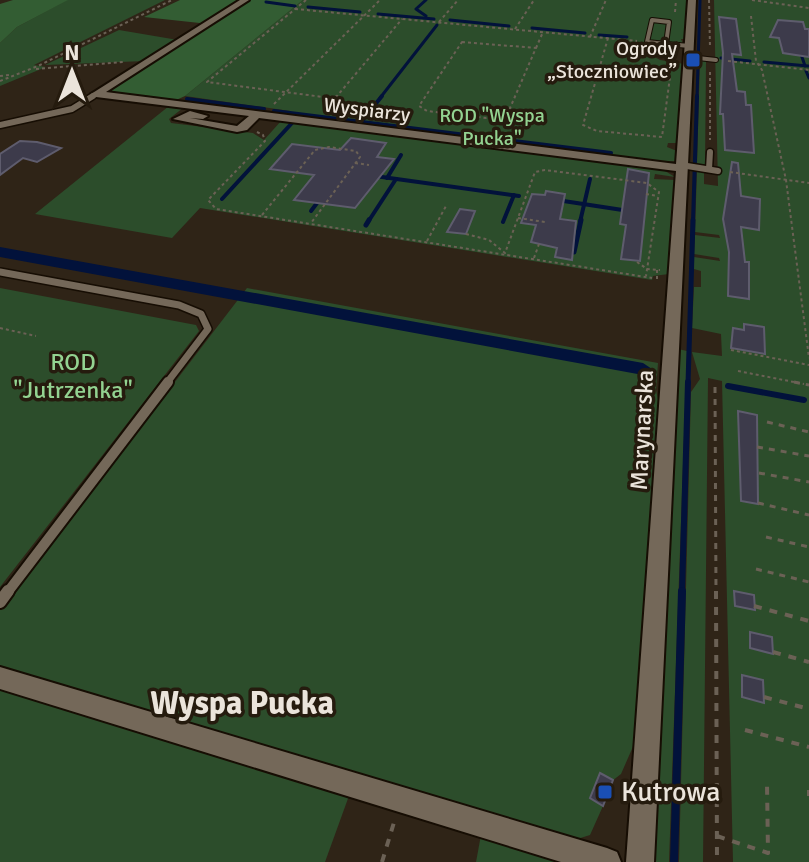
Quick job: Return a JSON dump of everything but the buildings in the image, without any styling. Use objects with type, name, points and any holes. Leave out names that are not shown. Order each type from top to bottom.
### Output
[{"type":"street","points":[[96,94],[245,0]]},
{"type":"street","name":"Marynarska","points":[[640,862],[683,166],[694,55],[692,0]]},
{"type":"street","name":"Wyspiarzy","points":[[96,94],[251,122],[683,166]]},
{"type":"street","points":[[190,114],[251,122],[180,122],[178,119],[190,114]]},
{"type":"street","points":[[0,678],[607,862]]},
{"type":"lane","points":[[666,44],[669,22],[652,20],[647,42],[666,44],[713,60]]},
{"type":"lane","points":[[0,125],[72,109],[96,94]]},
{"type":"lane","points":[[708,169],[710,152]]},
{"type":"lane","points":[[683,166],[718,171]]},
{"type":"lane","points":[[0,272],[179,305],[201,314],[208,329],[0,602]]},
{"type":"path","points":[[0,81],[172,0]]},
{"type":"path","points":[[306,0],[207,82],[326,99],[337,96],[402,19]]},
{"type":"path","points":[[380,0],[251,122],[265,141],[208,200],[216,209],[654,278],[655,270],[637,262]]},
{"type":"path","points":[[439,22],[458,0]]},
{"type":"path","points":[[515,29],[534,0]]},
{"type":"path","points":[[590,37],[606,0]]},
{"type":"path","points":[[709,0],[713,60],[710,152]]},
{"type":"path","points":[[752,0],[809,8]]},
{"type":"path","points":[[295,9],[647,42]]},
{"type":"path","points":[[751,16],[759,65],[786,180],[809,358]]},
{"type":"path","points":[[538,48],[462,42],[419,106],[427,111],[471,116],[507,115],[538,48],[543,32]]},
{"type":"path","points":[[600,66],[662,73],[670,77],[662,137],[597,131],[583,125],[608,38]]},
{"type":"path","points":[[713,60],[809,70]]},
{"type":"path","points":[[0,76],[61,65],[147,62]]},
{"type":"path","points":[[262,215],[315,150],[329,147],[356,151],[360,157],[311,223]]},
{"type":"path","points":[[355,163],[369,165]]},
{"type":"path","points":[[505,253],[535,172],[545,170],[647,183],[659,192],[646,276]]},
{"type":"path","points":[[718,171],[809,183]]},
{"type":"path","points":[[646,194],[658,196]]},
{"type":"path","points":[[427,241],[446,206]]},
{"type":"path","points":[[518,218],[545,222]]},
{"type":"path","points":[[466,234],[489,240],[505,253]]},
{"type":"path","points":[[534,258],[539,244]]},
{"type":"path","points":[[0,328],[36,336]]},
{"type":"path","points":[[731,350],[809,365]]},
{"type":"path","points":[[738,371],[809,385]]},
{"type":"path","points":[[715,387],[717,862]]},
{"type":"path","points":[[767,422],[809,432]]},
{"type":"path","points":[[757,447],[809,456]]},
{"type":"path","points":[[759,473],[809,482]]},
{"type":"path","points":[[758,503],[809,515]]},
{"type":"path","points":[[766,537],[809,547]]},
{"type":"path","points":[[756,569],[809,582]]},
{"type":"path","points":[[754,606],[809,621]]},
{"type":"path","points":[[773,652],[809,662]]},
{"type":"path","points":[[764,697],[809,709]]},
{"type":"path","points":[[745,730],[809,747]]},
{"type":"path","points":[[717,836],[768,853],[767,784]]},
{"type":"path","points":[[382,862],[398,809]]},
{"type":"green space","points":[[13,0],[68,0],[17,27],[0,43],[0,4]]},
{"type":"green space","points":[[67,0],[165,0],[34,65],[46,67],[0,86],[0,43],[17,27]]},
{"type":"green space","points":[[180,0],[303,0],[185,96],[174,101],[104,94],[209,24],[144,17]]},
{"type":"green space","name":"ROD \"Wyspa Pucka\"","points":[[303,0],[688,0],[686,39],[681,39],[683,44],[676,41],[675,46],[655,44],[651,55],[660,60],[684,64],[678,143],[668,143],[667,147],[677,151],[675,161],[666,162],[665,171],[675,177],[655,174],[654,179],[675,180],[669,274],[653,276],[652,280],[200,208],[172,238],[35,214],[169,106],[183,108],[169,119],[171,123],[253,133],[264,140],[290,111],[185,96]]},
{"type":"green space","points":[[714,0],[809,0],[809,862],[733,862],[722,381],[708,378],[703,862],[679,862],[691,392],[700,379],[692,352],[722,356],[721,334],[692,328],[694,287],[701,287],[701,271],[694,269],[694,257],[720,261],[719,258],[694,254],[695,235],[720,238],[719,235],[695,232],[697,169],[704,170],[704,184],[718,186]]},
{"type":"green space","points":[[119,30],[178,40],[145,61],[45,65]]},
{"type":"green space","points":[[700,59],[706,61],[705,166],[697,165]]},
{"type":"green space","name":"ROD \"Jutrzenka\"","points":[[0,288],[196,325],[199,331],[0,587]]},
{"type":"green space","points":[[247,288],[658,363],[656,390],[660,409],[635,742],[621,774],[590,798],[603,806],[590,835],[574,840],[0,668],[0,610]]},
{"type":"green space","points":[[678,349],[687,351],[669,862],[654,862]]},
{"type":"green space","points":[[0,687],[350,793],[325,862],[0,862]]},
{"type":"green space","points":[[481,835],[565,862],[476,862]]},
{"type":"waterway","points":[[426,0],[416,9],[426,16]]},
{"type":"waterway","points":[[697,98],[700,0]]},
{"type":"waterway","points":[[266,2],[295,6]]},
{"type":"waterway","points":[[308,7],[360,12]]},
{"type":"waterway","points":[[378,14],[434,19]]},
{"type":"waterway","points":[[450,20],[509,26]]},
{"type":"waterway","points":[[380,98],[437,25]]},
{"type":"waterway","points":[[532,28],[585,33]]},
{"type":"waterway","points":[[599,35],[627,37]]},
{"type":"waterway","points":[[800,51],[805,66]]},
{"type":"waterway","points":[[721,58],[750,61]]},
{"type":"waterway","points":[[764,62],[805,66]]},
{"type":"waterway","points":[[806,71],[809,78]]},
{"type":"waterway","points":[[361,122],[382,96]]},
{"type":"waterway","points":[[693,222],[697,96]]},
{"type":"waterway","points":[[187,99],[264,109]]},
{"type":"waterway","points":[[274,111],[361,122]]},
{"type":"waterway","points":[[361,122],[611,153]]},
{"type":"waterway","points":[[222,199],[292,123]]},
{"type":"waterway","points":[[387,178],[401,155]]},
{"type":"waterway","points":[[375,176],[387,178]]},
{"type":"waterway","points":[[387,178],[514,195]]},
{"type":"waterway","points":[[368,222],[396,179]]},
{"type":"waterway","points":[[584,204],[590,179]]},
{"type":"waterway","points":[[503,222],[514,195]]},
{"type":"waterway","points":[[514,195],[519,196]]},
{"type":"waterway","points":[[311,211],[320,199]]},
{"type":"waterway","points":[[557,200],[584,204]]},
{"type":"waterway","points":[[580,222],[584,204]]},
{"type":"waterway","points":[[584,204],[629,211]]},
{"type":"waterway","points":[[366,225],[369,220]]},
{"type":"waterway","points":[[574,252],[581,220]]},
{"type":"waterway","points":[[688,384],[693,220]]},
{"type":"waterway","points":[[0,252],[643,369]]},
{"type":"waterway","points":[[682,593],[688,382]]},
{"type":"waterway","points":[[728,386],[804,400]]},
{"type":"waterway","points":[[674,862],[682,591]]},
{"type":"place","name":"Ogrody „Stoczniowiec”","points":[[693,60]]},
{"type":"place","name":"Kutrowa","points":[[605,792]]},
{"type":"district","name":"Wyspa Pucka","points":[[242,703]]}]
